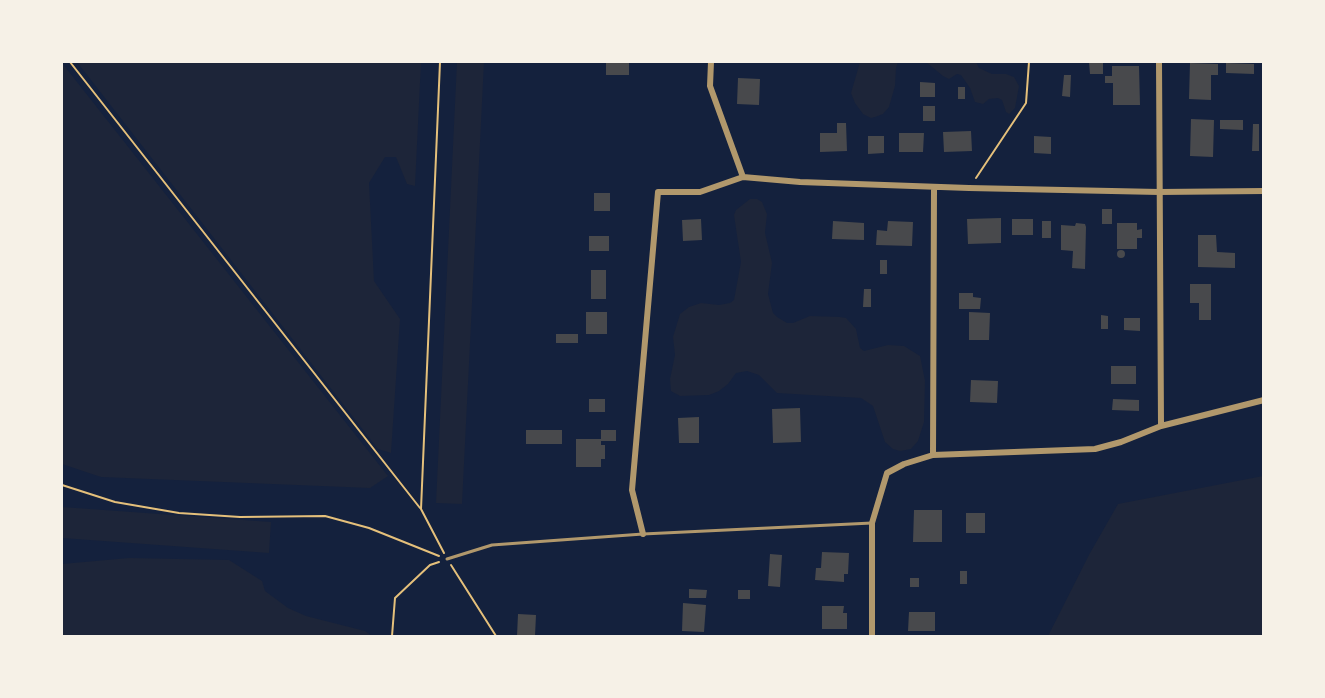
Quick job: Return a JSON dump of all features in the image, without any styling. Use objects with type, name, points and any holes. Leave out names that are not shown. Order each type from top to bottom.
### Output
[{"type":"street","points":[[711,62],[710,86],[743,177]]},
{"type":"street","points":[[1159,62],[1161,426]]},
{"type":"street","points":[[643,534],[632,490],[658,192],[700,192],[743,177],[800,182],[969,188],[1159,192],[1263,191]]},
{"type":"street","points":[[933,455],[934,187]]},
{"type":"street","points":[[872,636],[872,523],[886,473],[904,464],[933,455],[1095,449],[1121,442],[1161,426],[1263,400]]},
{"type":"lane","points":[[447,559],[492,545],[643,534],[872,523]]},
{"type":"path","points":[[70,62],[421,509],[447,559],[496,636]]},
{"type":"path","points":[[421,509],[440,62]]},
{"type":"path","points":[[969,188],[1026,104],[1029,62]]},
{"type":"path","points":[[62,485],[115,502],[179,513],[240,517],[325,516],[369,528],[447,559]]},
{"type":"path","points":[[392,636],[395,598],[430,566],[447,559]]},
{"type":"shaded area","points":[[77,62],[421,62],[415,186],[407,184],[396,157],[385,157],[369,183],[374,281],[400,319],[391,453],[378,449]]},
{"type":"shaded area","points":[[457,62],[484,62],[462,504],[436,503]]},
{"type":"shaded area","points":[[860,62],[898,62],[889,107],[883,114],[871,118],[863,114],[851,93]]},
{"type":"shaded area","points":[[926,62],[976,62],[979,68],[992,74],[1006,74],[1014,77],[1019,86],[1015,108],[1009,114],[1002,100],[998,98],[989,99],[983,104],[975,102],[970,88],[961,75],[957,74],[949,79]]},
{"type":"shaded area","points":[[62,63],[388,476],[370,488],[101,477],[62,464]]},
{"type":"shaded area","points":[[750,199],[762,202],[767,214],[765,233],[772,263],[768,294],[773,313],[777,317],[787,323],[810,316],[846,318],[856,329],[860,348],[864,351],[888,345],[904,346],[920,356],[925,381],[924,422],[918,441],[911,449],[900,451],[893,449],[885,442],[873,406],[861,398],[777,393],[759,375],[747,371],[736,373],[728,384],[709,395],[680,396],[671,391],[670,379],[675,355],[673,337],[680,314],[689,307],[701,303],[719,305],[734,300],[741,262],[734,215],[736,210]]},
{"type":"shaded area","points":[[1263,476],[1263,636],[1048,636],[1118,504]]},
{"type":"shaded area","points":[[62,507],[271,522],[269,553],[62,538]]},
{"type":"shaded area","points":[[129,558],[229,560],[262,581],[265,591],[288,608],[306,616],[365,631],[372,636],[62,636],[62,564]]},
{"type":"building","points":[[606,62],[629,62],[629,75],[606,75]]},
{"type":"building","points":[[1089,62],[1103,62],[1103,74],[1090,74]]},
{"type":"building","points":[[1190,63],[1218,64],[1218,75],[1211,75],[1211,100],[1189,99]]},
{"type":"building","points":[[1226,63],[1254,64],[1254,74],[1226,73]]},
{"type":"building","points":[[1112,66],[1139,66],[1140,105],[1113,105],[1113,83],[1105,83],[1105,76],[1112,76]]},
{"type":"building","points":[[1064,75],[1071,75],[1070,97],[1062,96]]},
{"type":"building","points":[[738,78],[760,79],[759,105],[737,104]]},
{"type":"building","points":[[920,82],[935,83],[935,97],[920,97]]},
{"type":"building","points":[[958,87],[965,87],[965,99],[958,99]]},
{"type":"building","points":[[923,106],[935,106],[935,121],[923,121]]},
{"type":"building","points":[[1191,119],[1214,120],[1213,157],[1190,156]]},
{"type":"building","points":[[1220,120],[1243,120],[1243,130],[1220,129]]},
{"type":"building","points":[[837,123],[846,123],[847,151],[820,152],[820,133],[837,133]]},
{"type":"building","points":[[1253,124],[1259,124],[1259,151],[1252,151]]},
{"type":"building","points":[[971,131],[972,151],[944,152],[943,132]]},
{"type":"building","points":[[899,133],[924,133],[923,152],[899,152]]},
{"type":"building","points":[[868,136],[884,136],[884,153],[868,154]]},
{"type":"building","points":[[1034,136],[1051,137],[1051,154],[1034,153]]},
{"type":"building","points":[[594,193],[610,193],[610,211],[594,211]]},
{"type":"building","points":[[1102,209],[1112,209],[1112,224],[1102,224]]},
{"type":"building","points":[[1001,218],[1001,243],[968,244],[967,219]]},
{"type":"building","points":[[701,219],[702,240],[683,241],[682,220]]},
{"type":"building","points":[[1012,219],[1033,219],[1033,235],[1012,235]]},
{"type":"building","points":[[833,221],[864,223],[864,240],[832,239]]},
{"type":"building","points":[[888,221],[913,222],[912,246],[876,245],[877,230],[887,231]]},
{"type":"building","points":[[1042,221],[1051,221],[1051,238],[1042,238]]},
{"type":"building","points":[[1076,223],[1085,224],[1086,227],[1085,269],[1072,268],[1073,251],[1061,250],[1061,225],[1075,226]]},
{"type":"building","points":[[1117,223],[1137,223],[1137,230],[1142,229],[1142,238],[1137,238],[1137,249],[1117,249]]},
{"type":"building","points":[[1198,235],[1216,235],[1217,252],[1235,253],[1235,268],[1198,267]]},
{"type":"building","points":[[589,236],[609,236],[609,251],[589,251]]},
{"type":"building","points":[[1121,250],[1125,254],[1121,258],[1117,254]]},
{"type":"building","points":[[880,260],[887,260],[887,274],[880,274]]},
{"type":"building","points":[[591,270],[606,270],[606,299],[591,299]]},
{"type":"building","points":[[1190,284],[1211,284],[1211,320],[1199,320],[1199,303],[1190,303]]},
{"type":"building","points":[[864,289],[871,289],[871,307],[863,307]]},
{"type":"building","points":[[959,293],[973,293],[973,297],[981,298],[980,309],[959,309]]},
{"type":"building","points":[[586,312],[607,312],[607,334],[586,334]]},
{"type":"building","points":[[969,312],[990,313],[989,340],[969,340]]},
{"type":"building","points":[[1101,315],[1108,316],[1108,329],[1101,329]]},
{"type":"building","points":[[1124,318],[1140,318],[1140,331],[1124,330]]},
{"type":"building","points":[[556,334],[578,334],[578,343],[556,343]]},
{"type":"building","points":[[1111,366],[1136,366],[1136,384],[1111,384]]},
{"type":"building","points":[[971,380],[998,381],[997,403],[970,402]]},
{"type":"building","points":[[589,399],[605,399],[605,412],[589,412]]},
{"type":"building","points":[[1113,399],[1139,400],[1139,411],[1112,410]]},
{"type":"building","points":[[800,408],[801,442],[773,443],[772,409]]},
{"type":"building","points":[[699,417],[699,443],[679,443],[678,418]]},
{"type":"building","points":[[526,430],[562,430],[562,444],[526,444]]},
{"type":"building","points":[[601,430],[616,430],[616,441],[601,441]]},
{"type":"building","points":[[576,439],[601,439],[601,445],[605,445],[605,459],[601,459],[601,467],[576,467]]},
{"type":"building","points":[[914,510],[942,510],[942,542],[913,542]]},
{"type":"building","points":[[966,513],[985,513],[985,533],[966,533]]},
{"type":"building","points":[[822,552],[849,553],[848,574],[844,574],[844,582],[815,580],[816,568],[821,568]]},
{"type":"building","points":[[770,554],[782,555],[780,587],[768,586]]},
{"type":"building","points":[[960,571],[967,571],[967,584],[960,584]]},
{"type":"building","points":[[910,578],[919,578],[919,587],[910,587]]},
{"type":"building","points":[[689,589],[707,590],[706,598],[689,598]]},
{"type":"building","points":[[738,590],[750,590],[750,599],[738,599]]},
{"type":"building","points":[[683,603],[706,605],[704,632],[682,631]]},
{"type":"building","points":[[822,606],[844,606],[843,613],[847,613],[847,629],[822,629]]},
{"type":"building","points":[[909,612],[935,612],[935,631],[908,631]]},
{"type":"building","points":[[518,614],[536,615],[535,636],[517,636]]}]
